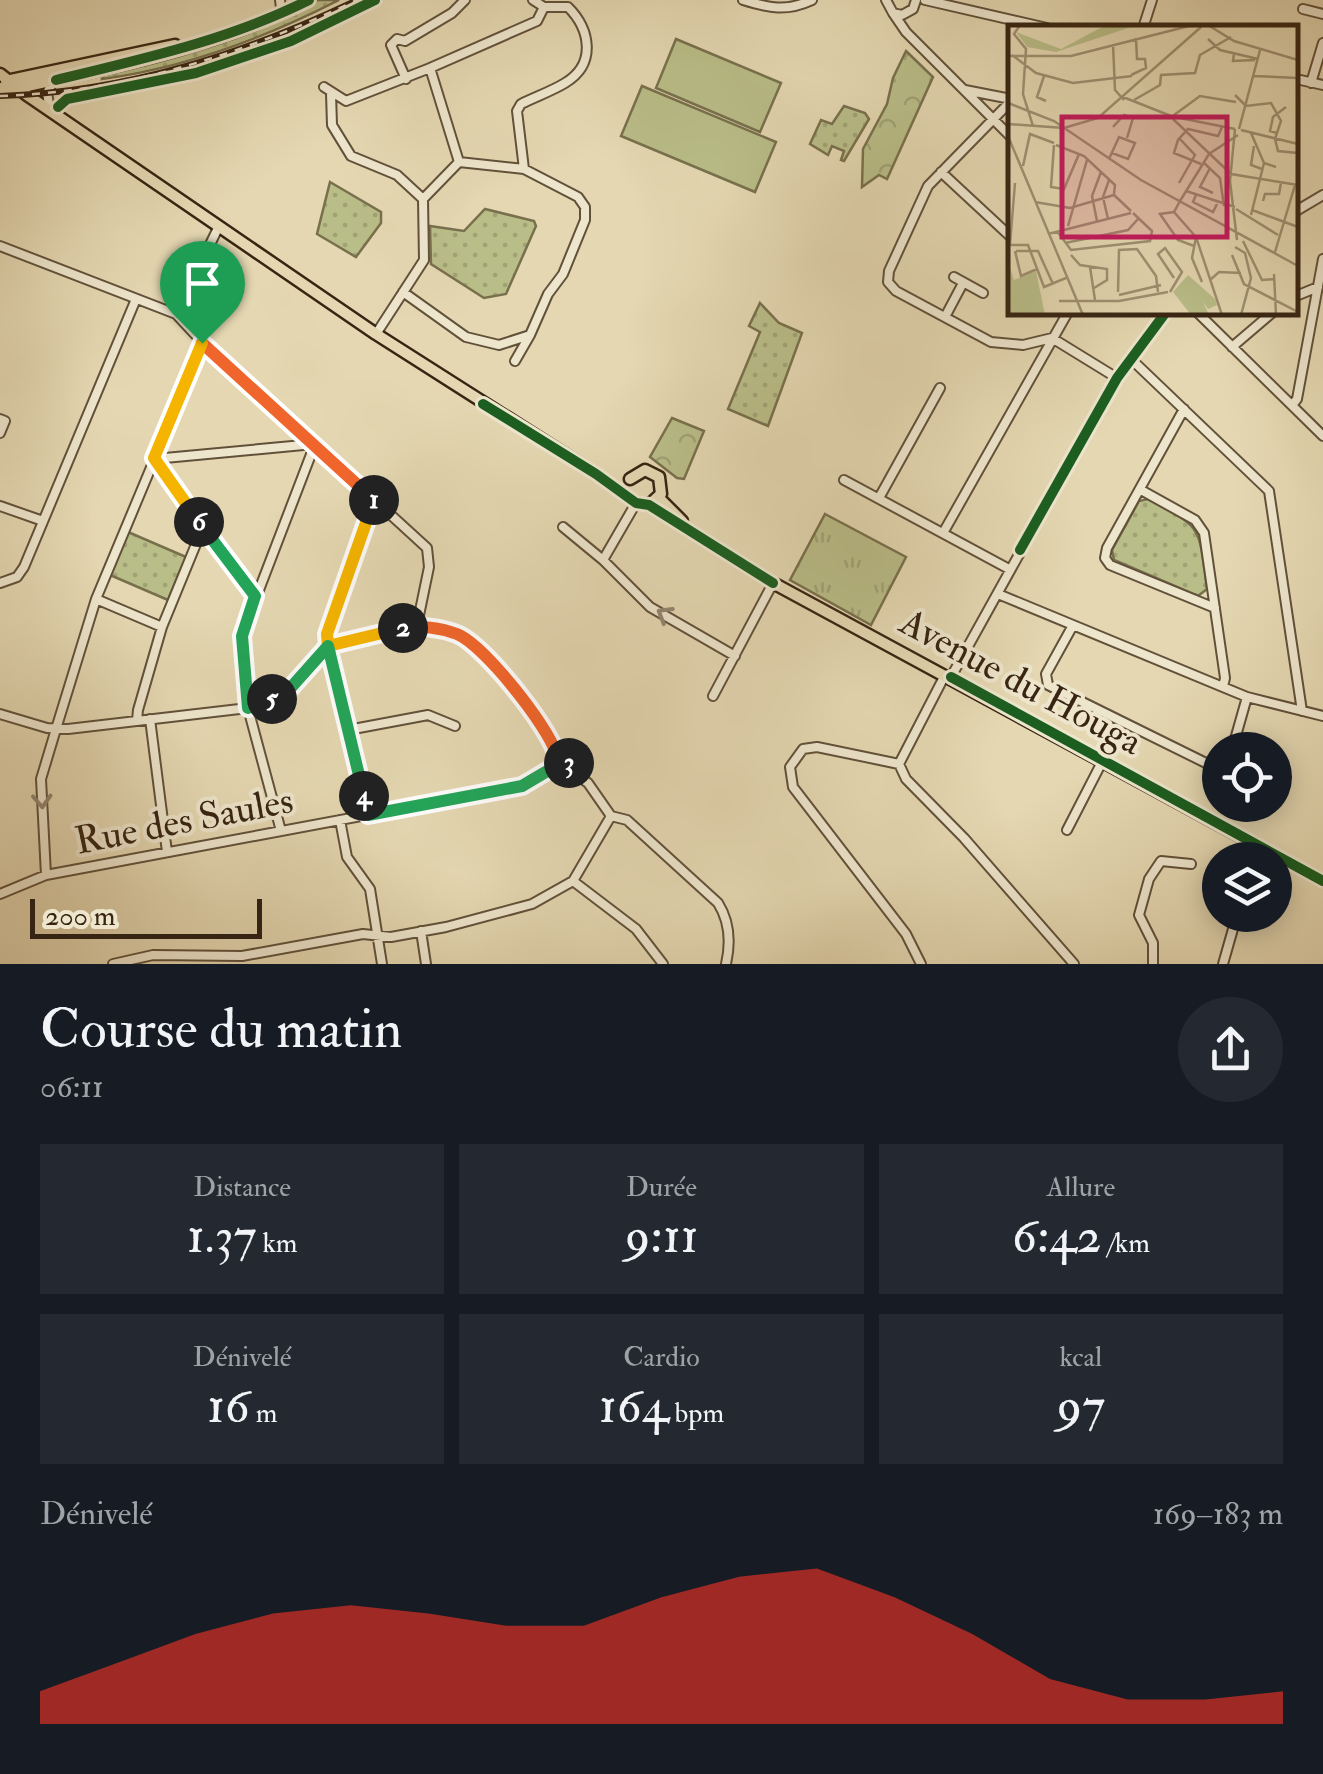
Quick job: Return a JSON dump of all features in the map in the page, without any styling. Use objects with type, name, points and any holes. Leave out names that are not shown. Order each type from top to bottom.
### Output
[{"type":"main road","points":[[6,83],[176,44],[296,0]]},
{"type":"main road","points":[[6,83],[56,80],[176,52],[309,0]]},
{"type":"main road","points":[[6,83],[376,334],[633,501],[654,502],[662,488],[655,474],[639,471],[630,479],[627,490],[633,501]]},
{"type":"main road","points":[[596,474],[630,479]]},
{"type":"main road","name":"Avenue du Houga","points":[[654,502],[773,583],[1103,760],[1241,842]]},
{"type":"main road","name":"Avenue du Houga","points":[[1292,867],[1323,880]]},
{"type":"street","points":[[406,79],[391,44],[405,41],[452,13],[465,0]]},
{"type":"street","points":[[524,169],[517,111],[521,104],[570,81],[581,64],[588,41],[581,20],[568,7],[544,6],[533,0]]},
{"type":"street","points":[[742,0],[774,10],[794,8],[812,0]]},
{"type":"street","points":[[886,0],[906,32],[1008,135]]},
{"type":"street","points":[[1144,25],[1152,0]]},
{"type":"street","points":[[906,32],[907,14],[916,2],[1034,25]]},
{"type":"street","points":[[423,199],[388,170],[351,156],[332,124],[327,90],[346,101],[406,79],[537,21],[544,6]]},
{"type":"street","points":[[1303,8],[1323,14]]},
{"type":"street","points":[[893,13],[907,14]]},
{"type":"street","points":[[1311,82],[1323,43]]},
{"type":"street","points":[[430,68],[458,162]]},
{"type":"street","points":[[1298,79],[1323,85]]},
{"type":"street","points":[[50,110],[47,93],[56,80]]},
{"type":"street","points":[[965,90],[1008,100]]},
{"type":"street","points":[[1008,102],[928,186],[888,282],[896,291],[991,342],[1007,346],[1052,338],[1118,378]]},
{"type":"street","points":[[458,162],[524,169],[578,197],[585,207],[584,220],[563,274],[548,294],[516,361]]},
{"type":"street","points":[[376,334],[424,260],[423,199],[458,162]]},
{"type":"street","points":[[941,172],[1008,235]]},
{"type":"street","points":[[1298,210],[1323,195]]},
{"type":"street","points":[[176,314],[220,226]]},
{"type":"street","points":[[0,246],[176,314],[202,343],[429,554],[417,626]]},
{"type":"street","points":[[1292,404],[1297,399],[1323,259]]},
{"type":"street","points":[[945,317],[958,280],[983,294]]},
{"type":"street","points":[[1298,295],[1318,287]]},
{"type":"street","points":[[403,292],[466,337],[498,345],[530,335]]},
{"type":"street","points":[[0,583],[16,577],[24,567],[136,300]]},
{"type":"street","points":[[942,533],[1066,315]]},
{"type":"street","points":[[899,764],[1118,378],[1164,315]]},
{"type":"street","points":[[1200,315],[1322,434]]},
{"type":"street","points":[[1232,347],[1269,315]]},
{"type":"street","points":[[46,876],[41,779],[96,599],[202,343]]},
{"type":"street","points":[[1130,358],[1268,491],[1302,711]]},
{"type":"street","points":[[879,498],[940,388]]},
{"type":"street","points":[[1184,409],[1105,558],[1110,565],[1214,608]]},
{"type":"street","points":[[0,419],[5,421],[0,434]]},
{"type":"street","points":[[154,458],[315,444]]},
{"type":"street","points":[[282,831],[248,708],[242,636],[315,444]]},
{"type":"street","points":[[154,458],[255,596]]},
{"type":"street","points":[[844,480],[1009,569]]},
{"type":"street","points":[[1141,490],[1195,520],[1204,533],[1225,678],[1223,687]]},
{"type":"street","points":[[603,560],[633,501]]},
{"type":"street","points":[[368,815],[327,634],[376,502]]},
{"type":"street","points":[[0,506],[43,521]]},
{"type":"street","points":[[138,720],[162,627],[203,527]]},
{"type":"street","points":[[563,528],[650,606],[734,656]]},
{"type":"street","points":[[712,696],[773,583]]},
{"type":"street","points":[[998,594],[1247,697],[1323,716]]},
{"type":"street","points":[[96,599],[162,627]]},
{"type":"street","points":[[0,714],[56,729],[248,708],[287,692],[328,646],[417,626],[457,634],[472,644],[540,720],[556,753]]},
{"type":"street","points":[[1072,627],[1046,674],[1048,685],[1202,761]]},
{"type":"street","points":[[1237,732],[1247,697]]},
{"type":"street","points":[[348,730],[428,715],[456,726]]},
{"type":"street","points":[[150,719],[167,852]]},
{"type":"street","points":[[899,764],[817,747],[804,749],[794,757],[790,776],[794,787],[906,934],[921,964]]},
{"type":"street","points":[[556,753],[569,757],[567,768],[554,767],[552,759],[556,753]]},
{"type":"street","points":[[1066,830],[1103,760]]},
{"type":"street","points":[[899,764],[906,779],[964,838],[1075,964]]},
{"type":"street","name":"Rue des Saules","points":[[0,894],[46,876],[522,786],[554,767]]},
{"type":"street","points":[[567,768],[588,784],[611,816],[626,820],[718,903],[729,932],[726,964]]},
{"type":"street","points":[[113,964],[167,954],[242,956],[364,934],[391,938],[532,904],[573,881],[611,816]]},
{"type":"street","points":[[340,820],[347,857],[370,888],[382,964]]},
{"type":"street","points":[[1153,964],[1153,943],[1139,915],[1149,878],[1161,861],[1191,864]]},
{"type":"street","points":[[573,881],[636,929],[662,964]]},
{"type":"street","points":[[421,932],[426,964]]},
{"type":"street","points":[[1223,964],[1232,932]]},
{"type":"green space","points":[[318,0],[339,0],[224,50],[102,79],[104,73],[288,15]]},
{"type":"green space","points":[[676,39],[781,83],[760,132],[656,88]]},
{"type":"green space","points":[[906,51],[933,77],[887,179],[879,175],[862,187],[863,149],[887,104],[893,78]]},
{"type":"green space","points":[[642,86],[776,142],[755,192],[621,136]]},
{"type":"green space","points":[[844,106],[865,113],[869,119],[844,161],[844,151],[832,146],[828,155],[810,144],[821,120],[832,124]]},
{"type":"green space","points":[[330,182],[381,212],[381,223],[356,257],[317,234]]},
{"type":"green space","points":[[485,209],[534,221],[536,226],[506,294],[484,298],[431,264],[430,226],[464,231]]},
{"type":"green space","points":[[760,303],[779,323],[802,333],[768,426],[728,409],[760,332],[749,326]]},
{"type":"green space","points":[[672,418],[704,431],[684,479],[650,457]]},
{"type":"green space","points":[[1148,499],[1180,517],[1196,532],[1207,589],[1198,596],[1114,560],[1112,550],[1139,501]]},
{"type":"green space","points":[[825,514],[906,557],[871,625],[790,580]]},
{"type":"green space","points":[[128,532],[186,557],[168,600],[110,575]]},
{"type":"railway","points":[[0,96],[93,87],[183,67],[271,37],[357,0]]},
{"type":"cycle path","points":[[56,80],[216,37],[309,0]]},
{"type":"cycle path","points":[[58,107],[67,99],[196,73],[291,41],[375,0]]},
{"type":"cycle path","points":[[1020,550],[1117,378],[1164,315]]},
{"type":"cycle path","points":[[483,404],[636,503],[649,505],[773,583]]},
{"type":"cycle path","points":[[951,677],[1323,881]]},
{"type":"route","points":[[202,343],[154,458],[255,596],[242,636],[248,708],[287,692],[328,646],[368,815],[522,786],[554,767],[567,768],[569,757],[556,753],[540,720],[472,644],[457,634],[417,626],[328,646],[327,634],[376,502],[202,343]]}]
